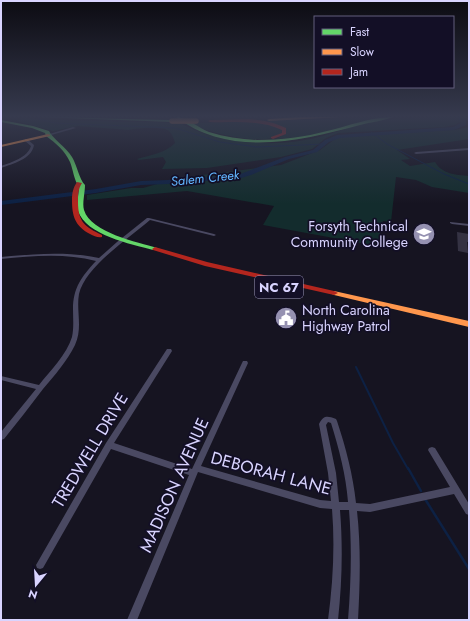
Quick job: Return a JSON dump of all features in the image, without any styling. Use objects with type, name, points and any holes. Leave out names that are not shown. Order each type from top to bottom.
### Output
[{"type":"main road","name":"NC 67","points":[[61,146],[76,166],[82,213],[86,220],[99,230],[122,242],[202,269],[469,331]]},
{"type":"main road","name":"NC 67","points":[[122,242],[205,264],[469,324]]},
{"type":"main road","points":[[375,309],[384,308],[442,322],[445,319]]},
{"type":"street","points":[[1,167],[23,157],[31,150],[33,146]]},
{"type":"street","points":[[416,153],[469,149]]},
{"type":"street","points":[[1,437],[60,364],[76,333],[77,290],[99,260],[149,219],[214,235]]},
{"type":"street","points":[[452,222],[469,225]]},
{"type":"street","points":[[1,258],[64,254],[85,256],[99,260]]},
{"type":"street","name":"TREDWELL DRIVE","points":[[40,565],[108,445],[169,351]]},
{"type":"street","name":"MADISON AVENUE","points":[[132,620],[195,470],[245,363]]},
{"type":"street","points":[[1,378],[40,388]]},
{"type":"street","points":[[333,620],[338,573],[339,533],[332,468],[322,424],[327,419],[334,421],[336,427],[345,459],[353,506],[356,551],[353,620]]},
{"type":"street","name":"DEBORAH LANE","points":[[108,445],[320,504],[370,508],[456,490]]},
{"type":"street","points":[[432,450],[469,511]]},
{"type":"green space","points":[[171,146],[316,146],[312,149],[281,157],[207,168],[162,169],[166,162],[163,157],[137,159],[153,155]]},
{"type":"green space","points":[[326,146],[423,146],[397,150],[410,159],[401,160],[410,166],[435,162],[445,171],[469,176],[469,193],[432,187],[416,180],[396,177],[391,222],[383,221],[377,246],[263,225],[274,206],[187,191],[87,200],[87,195],[131,188],[143,188],[178,178],[281,165],[320,150]]},
{"type":"building","points":[[457,232],[469,234],[469,242],[467,242],[468,253],[458,251]]},
{"type":"waterway","points":[[249,146],[279,146]]},
{"type":"waterway","name":"Salem Creek","points":[[1,203],[96,191],[141,183],[168,182],[185,179],[224,179],[238,177],[287,158],[315,151],[321,146]]},
{"type":"waterway","points":[[391,146],[444,174],[469,184]]},
{"type":"waterway","points":[[356,367],[393,443],[408,469]]},
{"type":"waterway","points":[[408,468],[421,491]]},
{"type":"waterway","points":[[425,499],[469,569]]},
{"type":"traffic: fast","points":[[61,146],[69,156],[78,175],[79,183],[82,185],[81,210],[85,218],[92,225],[113,236],[155,249]]},
{"type":"traffic: slow","points":[[334,293],[469,324]]},
{"type":"traffic: jam","points":[[79,183],[75,196],[77,220],[88,230],[100,236]]},
{"type":"traffic: jam","points":[[155,249],[205,264],[334,293]]},
{"type":"place","name":"Forsyth Technical Community College","points":[[424,234]]},
{"type":"place","name":"North Carolina Highway Patrol","points":[[286,318]]}]
